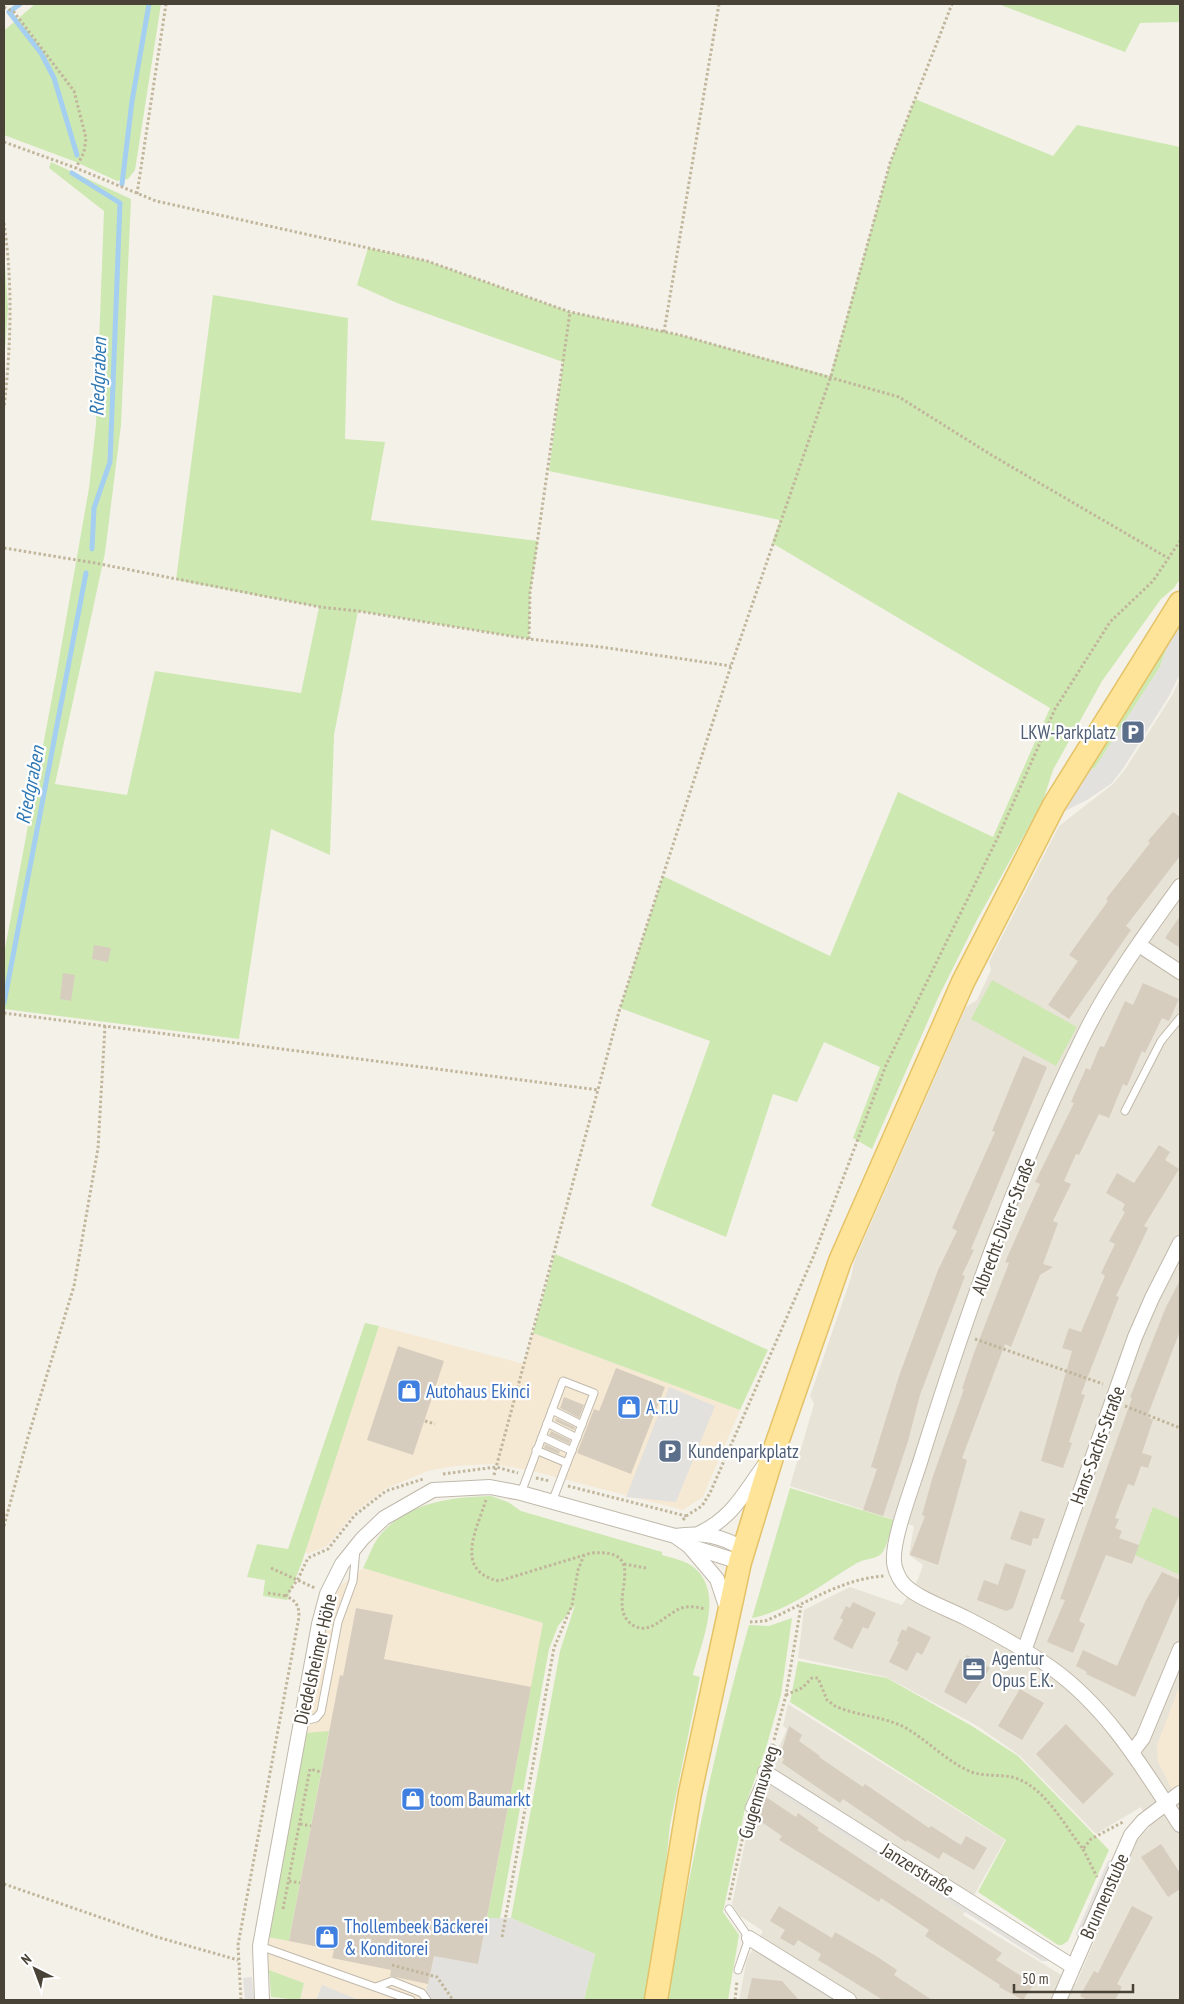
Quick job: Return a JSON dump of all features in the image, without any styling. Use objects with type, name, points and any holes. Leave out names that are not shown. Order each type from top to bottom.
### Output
[{"type":"main road","points":[[656,2000],[720,1610],[742,1556],[772,1457],[840,1261],[963,982],[1054,805],[1180,603]]},
{"type":"street","name":"Albrecht-Dürer-Straße","points":[[898,1574],[894,1561],[902,1522],[962,1334],[1022,1175],[1066,1072],[1110,989],[1180,886]]},
{"type":"street","points":[[1139,945],[1180,972]]},
{"type":"street","name":"Hans-Sachs-Straße","points":[[1024,1651],[1149,1306],[1180,1243]]},
{"type":"street","points":[[700,1533],[717,1525],[731,1512],[772,1457]]},
{"type":"street","name":"Diedelsheimer Höhe","points":[[262,2000],[260,1946],[319,1624],[327,1594],[342,1564],[356,1547],[384,1518],[433,1490],[490,1488],[521,1493],[674,1536]]},
{"type":"street","points":[[674,1536],[700,1533],[721,1537],[742,1556]]},
{"type":"street","points":[[674,1536],[689,1546],[717,1579],[720,1610]]},
{"type":"street","points":[[689,1546],[742,1556]]},
{"type":"street","points":[[898,1574],[909,1590],[968,1619],[1024,1651],[1052,1668],[1077,1690],[1133,1751],[1180,1825]]},
{"type":"street","points":[[1133,1751],[1143,1738],[1180,1650]]},
{"type":"street","name":"Janzerstraße","points":[[765,1772],[1072,1966]]},
{"type":"street","name":"Brunnenstube","points":[[1059,2000],[1072,1966],[1131,1835],[1143,1821],[1180,1793]]},
{"type":"street","points":[[750,1938],[849,2000]]},
{"type":"lane","points":[[1125,1111],[1161,1041],[1180,1018]]},
{"type":"lane","points":[[521,1493],[564,1381],[594,1393],[552,1502]]},
{"type":"lane","points":[[552,1410],[582,1425]]},
{"type":"lane","points":[[547,1423],[577,1438]]},
{"type":"lane","points":[[542,1437],[572,1450]]},
{"type":"lane","points":[[536,1450],[567,1463]]},
{"type":"lane","points":[[300,1722],[316,1718],[321,1712],[338,1622],[353,1581],[356,1547]]},
{"type":"lane","name":"Gugenmusweg","points":[[749,1808],[765,1772],[772,1748]]},
{"type":"lane","points":[[728,1909],[750,1938],[738,1970]]},
{"type":"lane","points":[[260,1946],[412,2000]]},
{"type":"lane","points":[[376,1987],[392,1981],[422,1993],[427,2000]]},
{"type":"path","points":[[137,194],[166,4]]},
{"type":"path","points":[[664,332],[719,4]]},
{"type":"path","points":[[952,4],[890,163],[831,376],[731,666],[620,1008],[496,1468],[686,1516],[702,1506],[710,1493],[814,1254],[886,1065],[999,835],[1055,709],[1110,622],[1153,581],[1180,541]]},
{"type":"path","points":[[4,7],[14,12],[74,91],[86,138],[84,152],[76,168]]},
{"type":"path","points":[[4,142],[76,168],[156,201],[427,261],[570,312],[664,332],[831,376],[899,397],[993,456],[1168,558]]},
{"type":"path","points":[[4,223],[10,265],[11,309],[4,408]]},
{"type":"path","points":[[529,639],[530,594],[570,312]]},
{"type":"path","points":[[4,548],[95,562],[320,607],[358,611],[529,639],[601,647],[731,666]]},
{"type":"path","points":[[4,1013],[599,1090]]},
{"type":"path","points":[[4,1526],[28,1437],[74,1286],[98,1148],[105,1026]]},
{"type":"path","points":[[962,1334],[1104,1385]]},
{"type":"path","points":[[1113,1401],[1180,1428]]},
{"type":"path","points":[[424,1421],[435,1424]]},
{"type":"path","points":[[490,1488],[473,1538],[471,1554],[474,1567],[486,1578],[499,1581],[584,1555],[605,1552],[616,1555],[623,1564],[625,1575],[622,1609],[626,1620],[636,1628],[649,1628],[680,1608],[693,1606],[720,1610]]},
{"type":"path","points":[[502,1937],[554,1648],[572,1605],[578,1570],[584,1555]]},
{"type":"path","points":[[623,1564],[646,1568]]},
{"type":"path","points":[[271,1568],[327,1594]]},
{"type":"path","points":[[750,1622],[765,1621],[801,1606],[849,1582],[868,1577],[898,1574]]},
{"type":"path","points":[[286,1596],[298,1579]]},
{"type":"path","points":[[241,2000],[238,1945],[299,1617],[299,1607],[295,1600],[286,1596],[268,1593]]},
{"type":"path","name":"Gugenmusweg","points":[[772,1748],[786,1694],[801,1606]]},
{"type":"path","points":[[786,1694],[802,1688],[812,1678],[818,1678],[827,1700],[835,1706],[905,1728],[968,1771],[1014,1778],[1040,1795],[1054,1808],[1063,1820],[1067,1830],[1083,1849],[1098,1879]]},
{"type":"path","points":[[282,1916],[310,1769],[322,1772]]},
{"type":"path","name":"Gugenmusweg","points":[[728,1909],[749,1808]]},
{"type":"path","points":[[1083,1849],[1092,1839],[1129,1818]]},
{"type":"path","points":[[300,1824],[311,1826]]},
{"type":"path","points":[[289,1881],[300,1883]]},
{"type":"path","points":[[4,1884],[157,1937],[238,1960]]},
{"type":"path","points":[[392,1965],[437,1977],[453,2000]]},
{"type":"path","points":[[735,2000],[738,1970]]},
{"type":"shaded area","name":"LKW-Parkplatz","points":[[1180,615],[1180,674],[1169,696],[1112,783],[1087,800],[1059,814],[1085,772],[1095,768],[1160,667],[1167,647],[1162,644]]},
{"type":"shaded area","points":[[1180,679],[1180,2000],[739,2000],[747,1959],[763,1931],[740,1916],[732,1904],[752,1810],[787,1729],[783,1726],[788,1704],[1005,1840],[963,1915],[1076,1984],[1138,1839],[1150,1827],[1141,1807],[1096,1834],[1020,1756],[976,1725],[886,1677],[798,1658],[804,1610],[850,1587],[902,1605],[918,1579],[923,1565],[909,1555],[914,1526],[790,1486],[814,1404],[810,1396],[851,1278],[854,1262],[966,1007],[977,1000],[991,970],[989,962],[1059,826],[1113,784],[1126,768],[1171,697]]},
{"type":"shaded area","points":[[379,1326],[524,1364],[533,1333],[740,1410],[703,1497],[683,1510],[532,1471],[494,1464],[455,1466],[428,1471],[385,1489],[354,1513],[326,1547],[307,1554],[305,1551]]},
{"type":"shaded area","name":"Kundenparkplatz","points":[[669,1387],[715,1406],[676,1502],[626,1497]]},
{"type":"shaded area","name":"toom Baumarkt","points":[[363,1568],[543,1623],[500,1918],[511,1918],[584,2000],[300,2000],[304,1983],[269,1970],[267,1937],[289,1941],[329,1732],[305,1733],[325,1633],[336,1589]]},
{"type":"shaded area","points":[[1180,1685],[1180,1805],[1158,1762],[1157,1745]]},
{"type":"shaded area","points":[[771,1788],[780,1788],[1050,1961],[1042,1961]]},
{"type":"shaded area","points":[[1114,1859],[1079,1939],[1076,1934],[1108,1861]]},
{"type":"shaded area","points":[[487,1918],[511,1918],[595,1954],[584,2000],[424,2000],[434,1956]]},
{"type":"shaded area","points":[[759,1954],[766,1954],[839,2000],[831,2000]]},
{"type":"shaded area","points":[[252,1977],[254,2000],[245,2000],[243,1978]]},
{"type":"shaded area","points":[[322,1985],[359,2000],[316,2000]]},
{"type":"green space","points":[[35,4],[161,4],[135,170],[128,179],[117,181],[76,162],[4,135],[4,28],[6,29]]},
{"type":"green space","points":[[998,4],[1180,4],[1180,22],[1140,23],[1125,52]]},
{"type":"green space","points":[[915,99],[1053,156],[1077,125],[1180,147],[1180,579],[1174,588],[1161,599],[1102,681],[1053,770],[1043,801],[977,920],[938,998],[872,1149],[853,1138],[880,1067],[824,1042],[797,1102],[773,1094],[726,1237],[651,1206],[710,1041],[620,1008],[663,876],[830,956],[898,792],[993,837],[1050,708],[772,543],[780,520],[549,471],[563,362],[397,303],[357,285],[368,248],[427,261],[570,312],[680,335],[830,376],[890,163]]},
{"type":"green space","points":[[51,162],[131,199],[121,425],[105,553],[55,784],[127,795],[155,671],[301,693],[319,607],[176,580],[213,295],[348,318],[345,439],[385,442],[371,520],[538,541],[530,593],[529,639],[358,611],[334,735],[330,855],[271,829],[239,1039],[4,1009],[4,954],[89,488],[96,424],[104,211],[49,168]]},
{"type":"green space","points":[[4,250],[8,308],[4,364]]},
{"type":"green space","points":[[1162,644],[1167,647],[1160,667],[1095,768],[1085,772]]},
{"type":"green space","points":[[992,980],[1077,1027],[1056,1066],[971,1019]]},
{"type":"green space","points":[[555,1254],[626,1284],[768,1350],[740,1410],[533,1333]]},
{"type":"green space","points":[[365,1323],[379,1326],[302,1562],[287,1600],[263,1596],[265,1580],[247,1577],[257,1544],[288,1549]]},
{"type":"green space","points":[[790,1488],[894,1520],[886,1546],[880,1555],[857,1563],[780,1609],[752,1618]]},
{"type":"green space","points":[[491,1496],[508,1502],[521,1511],[662,1552],[662,1555],[692,1566],[702,1577],[708,1589],[708,1618],[693,1675],[700,1677],[670,1825],[659,1930],[647,2000],[584,2000],[595,1954],[511,1918],[560,1651],[575,1605],[558,1626],[549,1649],[500,1918],[487,1918],[543,1623],[363,1568],[381,1534],[404,1515],[432,1503]]},
{"type":"green space","points":[[1153,1507],[1180,1519],[1180,1575],[1135,1555]]},
{"type":"green space","points":[[792,1618],[781,1695],[766,1748],[746,1804],[723,1912],[739,1935],[728,2000],[667,2000],[703,1811],[736,1671],[749,1625],[769,1626]]},
{"type":"green space","points":[[798,1661],[887,1678],[972,1726],[1018,1756],[1109,1850],[1068,1941],[1058,1945],[978,1892],[1006,1840],[790,1702]]},
{"type":"green space","points":[[329,1731],[289,1941],[267,1937],[305,1733]]},
{"type":"green space","points":[[269,1970],[304,1983],[300,2000],[271,1997]]},
{"type":"building","points":[[1173,812],[1180,817],[1180,856],[1126,926],[1131,930],[1069,1019],[1048,1005],[1078,961],[1069,955],[1108,901],[1106,899],[1150,843],[1148,841]]},
{"type":"building","points":[[1180,916],[1180,948],[1165,938]]},
{"type":"building","points":[[94,945],[111,948],[108,962],[92,959]]},
{"type":"building","points":[[63,973],[75,975],[71,1001],[60,999]]},
{"type":"building","points":[[1143,983],[1179,999],[1169,1021],[1162,1018],[1145,1053],[1142,1051],[1127,1086],[1123,1084],[1109,1118],[1099,1114],[1079,1155],[1076,1154],[1064,1181],[1071,1184],[1053,1221],[1058,1223],[1043,1264],[1053,1267],[1040,1275],[1011,1347],[1005,1344],[962,1458],[967,1460],[938,1565],[910,1555],[925,1516],[922,1515],[933,1476],[964,1389],[962,1389],[974,1353],[1009,1263],[1005,1262],[1040,1184],[1035,1182],[1074,1103],[1071,1102],[1086,1068],[1090,1070],[1100,1046],[1104,1047],[1125,1001],[1133,1005]]},
{"type":"building","points":[[1023,1056],[1047,1067],[971,1249],[974,1250],[962,1275],[965,1276],[920,1395],[908,1441],[883,1516],[863,1510],[877,1469],[871,1467],[899,1376],[938,1270],[957,1231],[952,1228],[995,1132],[992,1131]]},
{"type":"building","points":[[1159,1145],[1170,1152],[1165,1160],[1179,1169],[1144,1226],[1148,1228],[1116,1296],[1119,1297],[1081,1394],[1085,1395],[1069,1442],[1072,1443],[1063,1468],[1041,1461],[1072,1351],[1062,1348],[1069,1328],[1081,1332],[1105,1276],[1101,1273],[1115,1244],[1109,1241],[1125,1212],[1122,1210],[1125,1204],[1106,1193],[1117,1173],[1134,1183]]},
{"type":"building","points":[[1180,1280],[1180,1331],[1147,1417],[1153,1420],[1142,1453],[1152,1456],[1148,1468],[1141,1466],[1134,1486],[1128,1484],[1115,1518],[1119,1519],[1115,1528],[1122,1531],[1119,1538],[1139,1545],[1132,1564],[1106,1555],[1079,1621],[1085,1624],[1073,1653],[1047,1642],[1065,1600],[1060,1599],[1132,1398],[1130,1397],[1166,1307]]},
{"type":"building","name":"Autohaus Ekinci","points":[[398,1346],[444,1361],[413,1455],[367,1440]]},
{"type":"building","name":"A.T.U","points":[[616,1368],[665,1387],[631,1474],[577,1453],[594,1409],[599,1411]]},
{"type":"building","points":[[564,1397],[584,1405],[579,1418],[560,1408]]},
{"type":"building","points":[[556,1418],[575,1427],[574,1430],[555,1421]]},
{"type":"building","points":[[551,1431],[570,1440],[569,1444],[549,1435]]},
{"type":"building","points":[[545,1444],[560,1451],[559,1454],[544,1448]]},
{"type":"building","points":[[1020,1511],[1045,1519],[1038,1539],[1033,1538],[1031,1546],[1010,1539]]},
{"type":"building","points":[[1005,1563],[1026,1570],[1013,1608],[1006,1611],[977,1600],[984,1580],[998,1585]]},
{"type":"building","points":[[1162,1572],[1180,1580],[1180,1593],[1135,1697],[1086,1674],[1087,1672],[1076,1666],[1083,1650],[1117,1666],[1145,1602]]},
{"type":"building","points":[[853,1602],[876,1613],[868,1629],[863,1627],[852,1649],[833,1639],[843,1620],[840,1618],[846,1606],[850,1608]]},
{"type":"building","name":"toom Baumarkt","points":[[356,1608],[393,1615],[384,1659],[531,1687],[478,1964],[434,1956],[428,1984],[390,1976],[391,1970],[332,1958],[334,1950],[289,1941],[340,1675],[343,1676]]},
{"type":"building","points":[[908,1626],[931,1637],[922,1655],[917,1652],[907,1671],[889,1662],[899,1642],[897,1641],[902,1629],[906,1631]]},
{"type":"building","points":[[967,1655],[990,1668],[966,1704],[944,1692],[960,1659],[964,1661]]},
{"type":"building","points":[[1020,1689],[1044,1703],[1022,1740],[998,1726]]},
{"type":"building","points":[[1066,1724],[1114,1774],[1083,1804],[1036,1754]]},
{"type":"building","points":[[789,1726],[802,1735],[799,1741],[819,1757],[863,1787],[865,1784],[929,1828],[931,1826],[961,1845],[966,1836],[987,1848],[974,1870],[943,1852],[939,1859],[907,1840],[906,1842],[843,1799],[840,1803],[782,1763],[784,1759],[780,1756]]},
{"type":"building","points":[[766,1797],[796,1817],[798,1813],[819,1828],[817,1830],[1002,1953],[996,1960],[1034,1984],[1023,2000],[999,1987],[1000,1985],[925,1936],[929,1930],[881,1898],[879,1902],[779,1840],[782,1836],[753,1816]]},
{"type":"building","points":[[1161,1844],[1180,1873],[1180,1889],[1168,1897],[1141,1857]]},
{"type":"building","points":[[779,1906],[832,1938],[835,1932],[876,1956],[897,1970],[894,1975],[932,2000],[883,2000],[818,1960],[821,1954],[798,1940],[794,1946],[780,1938],[785,1930],[770,1921]]},
{"type":"building","points":[[1132,1906],[1153,1917],[1117,1984],[1122,1987],[1115,2000],[1087,2000],[1080,1996],[1094,1971],[1098,1973]]},
{"type":"building","points":[[752,1978],[782,1981],[799,2000],[747,2000]]},
{"type":"waterway","points":[[20,4],[9,12],[41,53],[54,78],[77,155]]},
{"type":"waterway","name":"Riedgraben","points":[[122,184],[132,101],[149,4]]},
{"type":"waterway","name":"Riedgraben","points":[[72,173],[120,203],[110,462],[94,508],[92,549]]},
{"type":"waterway","name":"Riedgraben","points":[[4,1003],[86,573]]},
{"type":"place","name":"LKW-Parkplatz","points":[[1133,732]]},
{"type":"place","name":"Autohaus Ekinci","points":[[409,1391]]},
{"type":"place","name":"A.T.U","points":[[629,1407]]},
{"type":"place","name":"Kundenparkplatz","points":[[670,1451]]},
{"type":"place","name":"Agentur Opus E.K.","points":[[974,1669]]},
{"type":"place","name":"toom Baumarkt","points":[[413,1799]]},
{"type":"place","name":"Thollembeek Bäckerei & Konditorei","points":[[327,1937]]}]
